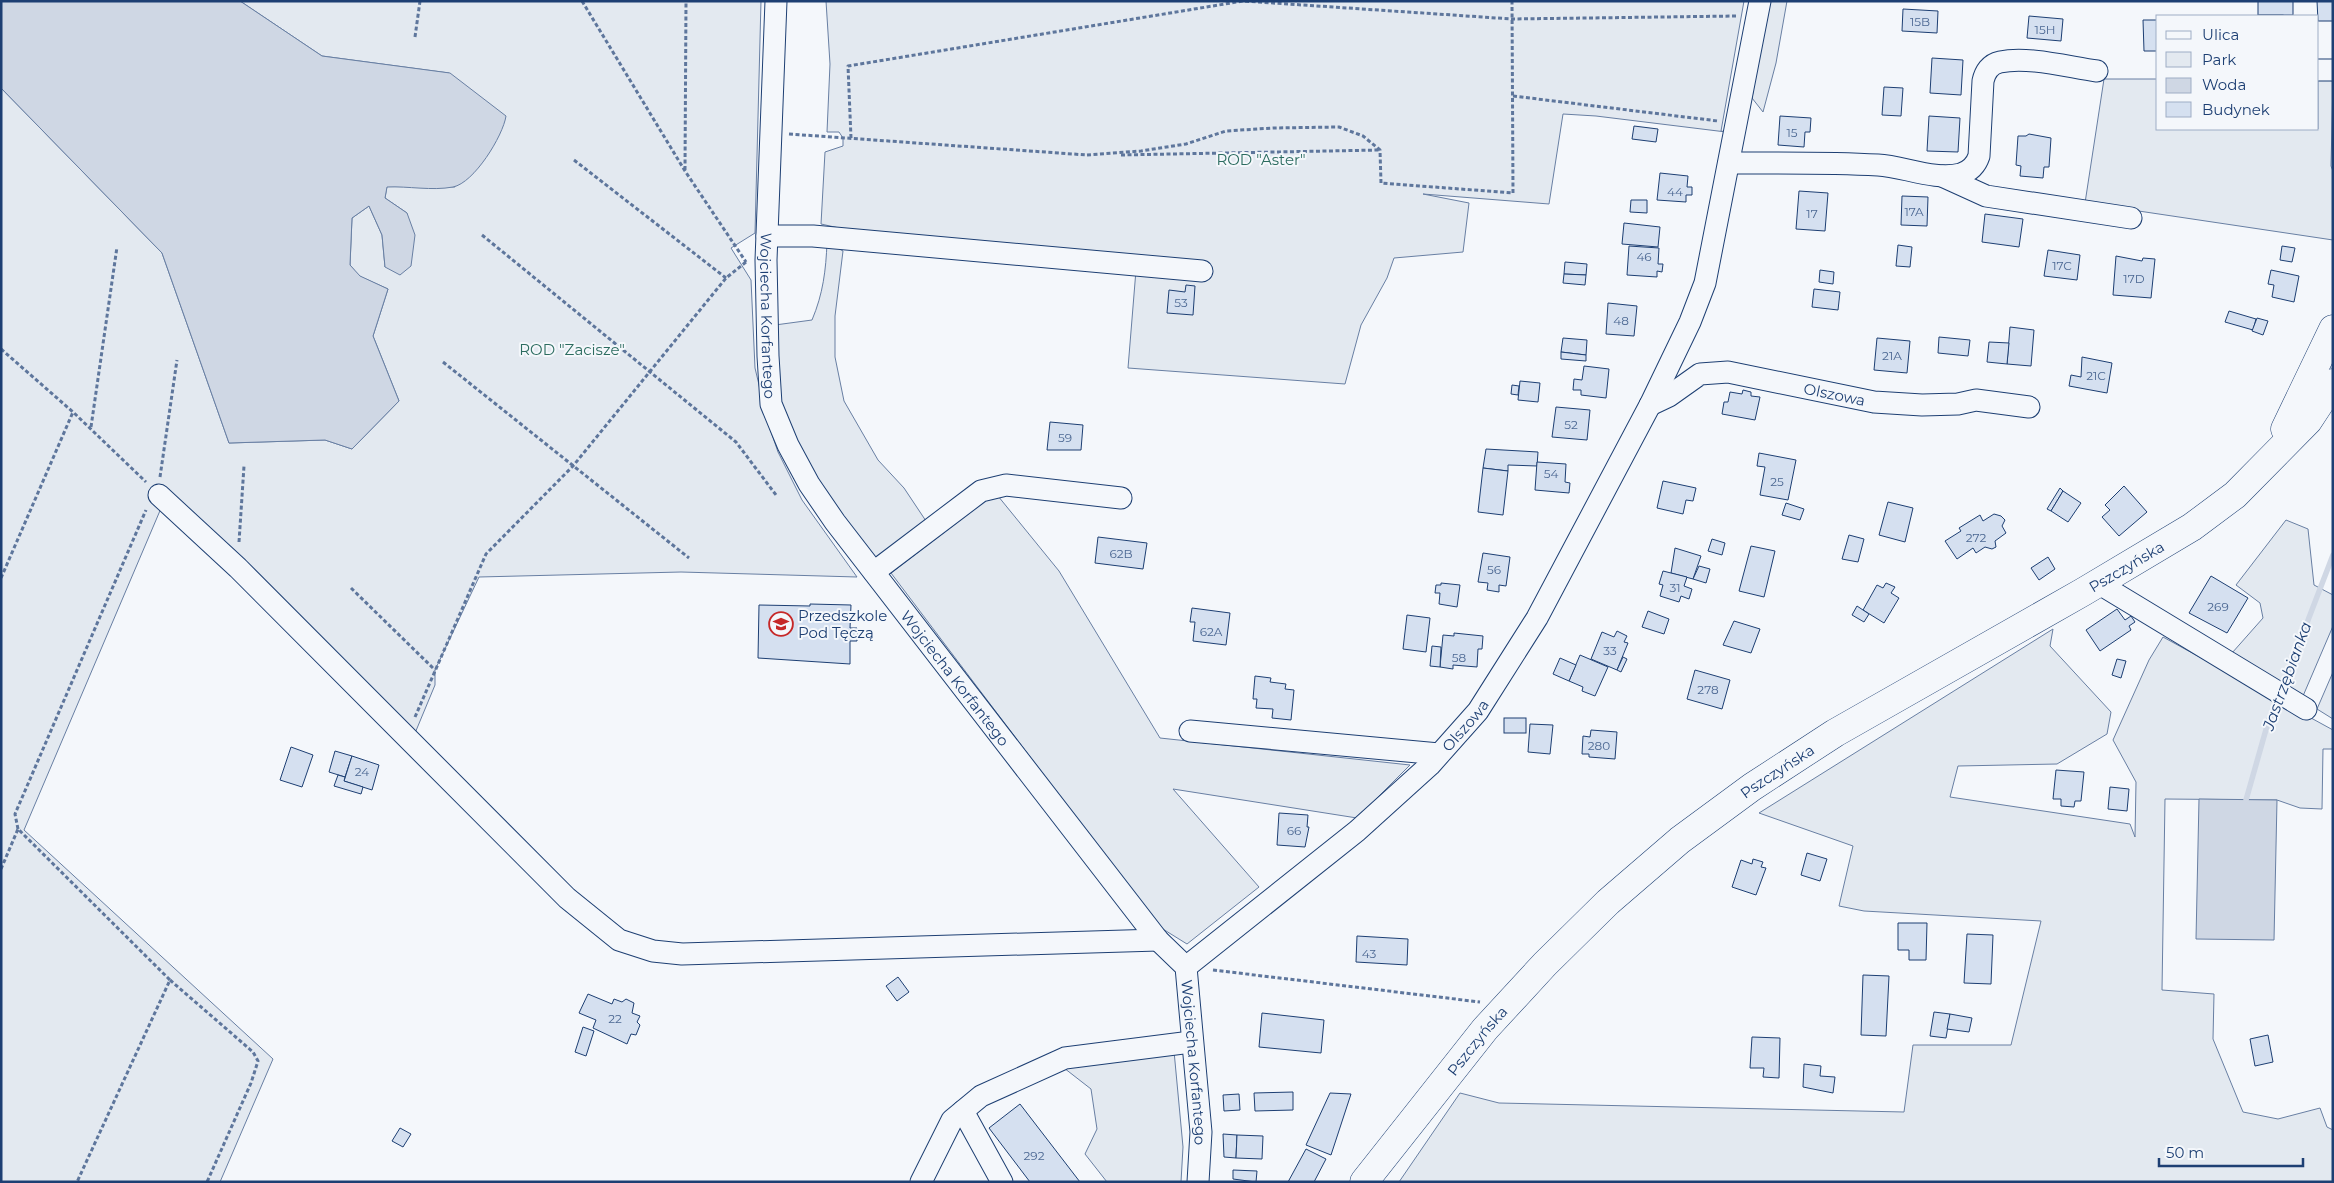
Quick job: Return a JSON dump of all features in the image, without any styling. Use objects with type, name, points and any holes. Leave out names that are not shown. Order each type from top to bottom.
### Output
[{"type":"main road","name":"Pszczyńska","points":[[2271,459],[2331,337]]},
{"type":"main road","name":"Pszczyńska","points":[[1364,1182],[1505,1007],[1545,964],[1608,902],[1680,840],[1752,787],[1835,733],[2098,583],[2192,527],[2236,494],[2271,459],[2308,421],[2333,383]]},
{"type":"street","name":"Wojciecha Korfantego","points":[[776,1],[767,236],[756,261],[768,356],[771,404],[788,445],[809,484],[874,572],[1158,940],[1186,967],[1191,1042],[1201,1132],[1198,1182]]},
{"type":"street","name":"Olszowa","points":[[1186,967],[1357,831],[1439,754],[1478,712],[1537,618],[1650,404],[1690,322],[1705,283],[1759,9]]},
{"type":"street","points":[[1729,163],[1879,165],[1938,174],[1960,174],[1976,164],[1979,156],[1983,81],[1986,72],[1992,66],[1999,62],[2024,61],[2097,71]]},
{"type":"street","points":[[2319,70],[2333,70]]},
{"type":"street","points":[[1938,174],[1986,196],[2130,218]]},
{"type":"street","points":[[767,236],[822,237],[1202,270]]},
{"type":"street","name":"Olszowa","points":[[1650,404],[1669,396],[1700,374],[1728,372],[1874,402],[1922,405],[1958,404],[1976,400],[2029,407]]},
{"type":"street","points":[[2308,421],[2333,397]]},
{"type":"street","points":[[874,572],[981,491],[1006,485],[1120,498]]},
{"type":"street","points":[[160,495],[238,568],[567,898],[619,940],[653,951],[682,954],[1158,940]]},
{"type":"street","points":[[2098,583],[2306,709]]},
{"type":"street","points":[[1190,731],[1439,754]]},
{"type":"street","points":[[921,1182],[952,1120],[981,1096],[1065,1058],[1191,1042]]},
{"type":"street","points":[[962,1111],[1002,1182]]},
{"type":"path","points":[[414,37],[420,1]]},
{"type":"path","points":[[406,735],[486,554],[573,466],[726,278],[756,261],[685,171],[582,1]]},
{"type":"path","points":[[685,171],[686,1]]},
{"type":"path","points":[[851,138],[848,66],[1243,1],[1512,19],[1759,9]]},
{"type":"path","points":[[1087,155],[1142,151],[1186,144],[1226,131],[1339,127],[1363,136],[1380,150],[1381,183],[1513,193],[1512,1]]},
{"type":"path","points":[[1513,96],[1736,123]]},
{"type":"path","points":[[772,133],[1087,155],[1380,150]]},
{"type":"path","points":[[574,160],[726,278]]},
{"type":"path","points":[[482,236],[736,442],[776,495]]},
{"type":"path","points":[[90,428],[117,248]]},
{"type":"path","points":[[1,349],[73,412],[160,495]]},
{"type":"path","points":[[177,360],[160,495],[149,504],[15,814],[18,829],[170,980],[253,1052],[258,1061],[251,1083],[207,1182]]},
{"type":"path","points":[[443,362],[689,558]]},
{"type":"path","points":[[1,578],[73,412]]},
{"type":"path","points":[[238,568],[244,466]]},
{"type":"path","points":[[351,588],[435,670]]},
{"type":"path","points":[[1,869],[18,829]]},
{"type":"path","points":[[1186,967],[1484,1002],[1505,1007]]},
{"type":"path","points":[[77,1182],[170,980]]},
{"type":"green space","name":"ROD \"Zacisze\"","points":[[240,1],[761,1],[755,233],[731,248],[751,280],[755,368],[768,423],[778,452],[802,500],[857,577],[681,572],[479,577],[435,670],[435,685],[408,750],[162,506],[24,830],[273,1059],[220,1182],[1,1182],[1,88],[162,253],[229,443],[325,440],[352,449],[399,401],[373,336],[388,289],[359,276],[350,265],[352,218],[369,206],[382,235],[385,267],[407,213],[385,198],[387,186],[455,187],[449,73],[322,56]]},
{"type":"green space","name":"ROD \"Aster\"","points":[[826,1],[1744,1],[1721,131],[1726,132],[1596,116],[1563,114],[1549,204],[1423,194],[1469,203],[1463,252],[1394,258],[1387,278],[1361,325],[1345,384],[1128,368],[1136,270],[848,230],[821,224],[825,152],[843,146],[843,138],[839,132],[827,132],[830,64]]},
{"type":"green space","points":[[1767,1],[1787,1],[1776,63],[1763,112],[1752,98]]},
{"type":"green space","points":[[2319,78],[2333,81],[2331,166],[2333,171],[2333,240],[2085,203],[2104,79],[2156,79],[2156,130],[2319,130]]},
{"type":"green space","points":[[827,242],[843,251],[835,316],[835,357],[844,401],[878,460],[904,488],[926,521],[875,559],[818,481],[781,410],[775,325],[812,320],[823,282]]},
{"type":"green space","points":[[998,496],[1059,571],[1160,738],[1410,765],[1357,818],[1173,789],[1259,887],[1187,944],[1158,926],[891,573],[989,498]]},
{"type":"green space","points":[[2286,520],[2308,529],[2314,585],[2333,595],[2333,626],[2303,696],[2232,653],[2263,618],[2260,603],[2236,585]]},
{"type":"green space","points":[[2053,629],[2050,646],[2111,712],[2107,734],[2057,764],[1958,766],[1950,797],[2130,824],[2135,837],[2136,782],[2113,740],[2149,660],[2163,637],[2333,730],[2333,749],[2323,749],[2322,809],[2300,808],[2277,800],[2165,799],[2162,990],[2214,994],[2213,1039],[2243,1112],[2278,1119],[2320,1108],[2327,1127],[2333,1130],[2333,1182],[1399,1182],[1460,1093],[1499,1103],[1904,1112],[1913,1045],[2011,1045],[2041,921],[1864,911],[1839,906],[1853,846],[1759,813]]},
{"type":"green space","points":[[2333,672],[2333,719],[2317,709]]},
{"type":"green space","points":[[1174,1051],[1183,1147],[1181,1182],[1107,1182],[1085,1154],[1097,1129],[1091,1089],[1064,1068]]},
{"type":"water","points":[[1,1],[240,1],[322,56],[450,73],[506,116],[504,125],[486,158],[470,177],[461,184],[437,189],[387,187],[385,198],[407,213],[415,235],[411,266],[400,275],[385,267],[382,235],[369,206],[352,218],[350,265],[360,276],[388,289],[373,336],[399,401],[352,449],[325,440],[229,443],[162,253],[1,88]]},
{"type":"water","points":[[2199,799],[2277,800],[2274,940],[2196,939]]},
{"type":"building","points":[[2258,1],[2293,1],[2293,15],[2258,15]]},
{"type":"building","points":[[2317,1],[2333,1],[2333,21],[2319,21]]},
{"type":"building","points":[[1903,9],[1938,11],[1937,33],[1902,31]]},
{"type":"building","points":[[2029,16],[2063,19],[2061,41],[2027,38]]},
{"type":"building","points":[[2143,20],[2156,20],[2156,51],[2144,51]]},
{"type":"building","points":[[1932,58],[1963,60],[1961,95],[1930,93]]},
{"type":"building","points":[[1884,87],[1903,88],[1901,116],[1882,115]]},
{"type":"building","points":[[1780,116],[1811,118],[1810,132],[1805,132],[1804,147],[1778,145]]},
{"type":"building","points":[[1929,116],[1960,118],[1958,152],[1927,151]]},
{"type":"building","points":[[1634,126],[1658,129],[1656,142],[1632,139]]},
{"type":"building","points":[[2029,134],[2051,138],[2049,167],[2044,167],[2043,178],[2020,176],[2021,166],[2016,165],[2018,136]]},
{"type":"building","points":[[1660,173],[1688,176],[1687,187],[1692,187],[1692,195],[1686,195],[1686,202],[1657,200]]},
{"type":"building","points":[[1799,191],[1828,193],[1825,231],[1796,229]]},
{"type":"building","points":[[1902,196],[1928,197],[1927,226],[1901,225]]},
{"type":"building","points":[[1631,200],[1647,200],[1647,213],[1630,212]]},
{"type":"building","points":[[1985,214],[2023,219],[2019,247],[1982,242]]},
{"type":"building","points":[[1624,223],[1660,227],[1658,247],[1622,244]]},
{"type":"building","points":[[1898,245],[1912,247],[1910,267],[1896,266]]},
{"type":"building","points":[[1629,246],[1659,248],[1658,264],[1663,264],[1662,272],[1657,271],[1657,277],[1627,275]]},
{"type":"building","points":[[2282,246],[2295,248],[2292,262],[2280,260]]},
{"type":"building","points":[[2048,250],[2080,255],[2077,280],[2044,276]]},
{"type":"building","points":[[2116,256],[2142,261],[2143,258],[2155,259],[2151,298],[2113,295]]},
{"type":"building","points":[[1565,262],[1587,264],[1586,275],[1564,274]]},
{"type":"building","points":[[1820,270],[1834,272],[1833,284],[1819,282]]},
{"type":"building","points":[[2271,270],[2299,276],[2294,302],[2272,297],[2274,285],[2268,284]]},
{"type":"building","points":[[1564,274],[1586,275],[1585,285],[1563,283]]},
{"type":"building","points":[[1186,285],[1195,286],[1193,315],[1167,313],[1169,290],[1185,292]]},
{"type":"building","points":[[1814,289],[1840,292],[1838,310],[1812,307]]},
{"type":"building","points":[[1608,303],[1637,306],[1634,336],[1606,334]]},
{"type":"building","points":[[2229,311],[2256,319],[2253,330],[2225,322]]},
{"type":"building","points":[[2257,318],[2268,321],[2263,335],[2252,331]]},
{"type":"building","points":[[2010,327],[2034,330],[2031,366],[2007,364]]},
{"type":"building","points":[[1939,337],[1970,340],[1968,356],[1938,353]]},
{"type":"building","points":[[1563,338],[1587,340],[1586,355],[1561,352]]},
{"type":"building","points":[[1877,338],[1910,341],[1907,373],[1874,370]]},
{"type":"building","points":[[1989,342],[2009,343],[2007,364],[1987,362]]},
{"type":"building","points":[[1561,352],[1586,355],[1586,361],[1561,359]]},
{"type":"building","points":[[2082,357],[2112,363],[2107,393],[2069,386],[2071,375],[2081,377]]},
{"type":"building","points":[[1584,366],[1609,369],[1606,398],[1581,395],[1581,390],[1573,390],[1574,379],[1582,380]]},
{"type":"building","points":[[1520,381],[1540,383],[1538,402],[1518,400]]},
{"type":"building","points":[[1512,385],[1519,386],[1518,395],[1511,394]]},
{"type":"building","points":[[1743,390],[1751,392],[1751,396],[1760,397],[1755,420],[1722,414],[1724,402],[1728,402],[1730,392],[1742,394]]},
{"type":"building","points":[[1556,407],[1590,410],[1587,440],[1552,437]]},
{"type":"building","points":[[1050,422],[1083,425],[1081,450],[1047,450]]},
{"type":"building","points":[[1486,449],[1538,452],[1537,466],[1508,465],[1508,471],[1483,468]]},
{"type":"building","points":[[1759,453],[1796,460],[1788,500],[1760,495],[1765,467],[1757,466]]},
{"type":"building","points":[[1537,462],[1566,464],[1565,482],[1570,483],[1569,493],[1535,490]]},
{"type":"building","points":[[1483,468],[1508,471],[1503,515],[1478,512]]},
{"type":"building","points":[[1663,481],[1696,488],[1693,501],[1686,500],[1683,514],[1657,508]]},
{"type":"building","points":[[2124,486],[2147,512],[2119,536],[2102,517],[2110,510],[2105,505]]},
{"type":"building","points":[[2060,488],[2063,491],[2051,511],[2047,509]]},
{"type":"building","points":[[2063,491],[2081,503],[2068,522],[2051,511]]},
{"type":"building","points":[[1888,502],[1913,508],[1905,542],[1879,535]]},
{"type":"building","points":[[1786,503],[1804,509],[1800,520],[1782,515]]},
{"type":"building","points":[[1994,514],[2001,516],[2005,520],[2002,526],[2006,533],[1995,541],[1996,547],[1992,549],[1985,547],[1976,553],[1973,548],[1957,559],[1945,541],[1961,531],[1959,528],[1980,515],[1983,521]]},
{"type":"building","points":[[1849,535],[1864,539],[1858,562],[1842,559]]},
{"type":"building","points":[[1098,537],[1147,543],[1143,569],[1095,563]]},
{"type":"building","points":[[1712,539],[1725,543],[1722,555],[1708,551]]},
{"type":"building","points":[[1751,546],[1775,551],[1764,597],[1739,591]]},
{"type":"building","points":[[1675,548],[1701,556],[1693,579],[1671,573]]},
{"type":"building","points":[[1483,553],[1510,557],[1506,586],[1499,585],[1499,592],[1487,590],[1488,583],[1478,582]]},
{"type":"building","points":[[2048,557],[2055,569],[2039,580],[2031,568]]},
{"type":"building","points":[[1699,566],[1710,569],[1706,583],[1693,579]]},
{"type":"building","points":[[1663,571],[1687,577],[1684,586],[1692,589],[1689,599],[1681,596],[1679,602],[1660,596],[1663,585],[1659,584]]},
{"type":"building","points":[[2211,576],[2248,598],[2227,633],[2189,613]]},
{"type":"building","points":[[1441,583],[1460,585],[1457,607],[1439,604],[1440,593],[1435,593],[1436,585],[1441,585]]},
{"type":"building","points":[[1886,583],[1895,587],[1891,593],[1899,598],[1884,623],[1863,610],[1877,585],[1883,588]]},
{"type":"building","name":"Przedszkole Pod Tęczą","points":[[810,604],[851,605],[850,628],[857,628],[857,641],[850,641],[850,664],[758,658],[759,605],[810,606]]},
{"type":"building","points":[[1857,606],[1869,614],[1864,622],[1852,615]]},
{"type":"building","points":[[1192,608],[1230,613],[1226,645],[1193,641],[1195,622],[1190,622]]},
{"type":"building","points":[[2117,609],[2125,620],[2131,616],[2135,622],[2129,626],[2131,630],[2100,651],[2086,630]]},
{"type":"building","points":[[1648,611],[1669,619],[1664,634],[1642,627]]},
{"type":"building","points":[[1407,615],[1430,618],[1426,652],[1403,649]]},
{"type":"building","points":[[1734,621],[1760,629],[1751,653],[1723,645]]},
{"type":"building","points":[[1617,631],[1627,636],[1624,642],[1628,643],[1617,670],[1591,659],[1602,632],[1614,637]]},
{"type":"building","points":[[1454,633],[1483,636],[1482,649],[1478,649],[1477,667],[1453,665],[1453,669],[1440,667],[1443,635],[1454,636]]},
{"type":"building","points":[[1432,646],[1441,647],[1440,667],[1430,666]]},
{"type":"building","points":[[1580,655],[1608,667],[1595,696],[1582,691],[1583,687],[1569,681]]},
{"type":"building","points":[[1623,657],[1627,659],[1621,672],[1617,670]]},
{"type":"building","points":[[1560,658],[1576,665],[1569,681],[1553,674]]},
{"type":"building","points":[[2117,659],[2126,661],[2121,678],[2112,675]]},
{"type":"building","points":[[1695,670],[1730,680],[1722,709],[1687,699]]},
{"type":"building","points":[[1255,676],[1271,678],[1270,682],[1286,684],[1285,689],[1294,690],[1291,720],[1272,718],[1273,709],[1256,708],[1257,699],[1253,699]]},
{"type":"building","points":[[1504,718],[1526,718],[1526,733],[1504,733]]},
{"type":"building","points":[[1530,724],[1553,725],[1550,754],[1528,752]]},
{"type":"building","points":[[1591,730],[1617,732],[1615,759],[1589,757],[1589,754],[1582,754],[1583,736],[1590,737]]},
{"type":"building","points":[[291,747],[313,755],[302,787],[280,780]]},
{"type":"building","points":[[335,751],[352,756],[345,777],[329,772]]},
{"type":"building","points":[[352,756],[379,765],[372,790],[344,781]]},
{"type":"building","points":[[2056,770],[2084,772],[2081,801],[2075,801],[2074,807],[2061,806],[2061,799],[2053,799]]},
{"type":"building","points":[[338,775],[345,777],[344,781],[363,787],[361,794],[334,786]]},
{"type":"building","points":[[2110,787],[2129,789],[2127,811],[2108,809]]},
{"type":"building","points":[[1279,813],[1308,815],[1307,827],[1309,827],[1305,847],[1277,845]]},
{"type":"building","points":[[1807,853],[1827,859],[1820,881],[1801,875]]},
{"type":"building","points":[[1753,859],[1763,862],[1761,867],[1766,868],[1756,895],[1732,887],[1741,860],[1752,864]]},
{"type":"building","points":[[1898,923],[1927,923],[1926,960],[1909,960],[1909,950],[1898,950]]},
{"type":"building","points":[[1967,934],[1993,935],[1991,984],[1964,983]]},
{"type":"building","points":[[1357,936],[1408,939],[1407,965],[1356,962]]},
{"type":"building","points":[[1863,975],[1889,976],[1886,1036],[1861,1035]]},
{"type":"building","points":[[898,977],[909,992],[897,1001],[886,986]]},
{"type":"building","points":[[588,994],[612,1004],[614,999],[622,1002],[626,999],[634,1003],[632,1013],[640,1016],[637,1022],[640,1025],[636,1035],[631,1034],[627,1044],[593,1028],[596,1020],[579,1013]]},
{"type":"building","points":[[1934,1012],[1950,1014],[1946,1038],[1930,1036]]},
{"type":"building","points":[[1262,1013],[1324,1020],[1321,1053],[1259,1047]]},
{"type":"building","points":[[1950,1014],[1972,1018],[1969,1032],[1947,1029]]},
{"type":"building","points":[[583,1027],[594,1031],[586,1056],[575,1052]]},
{"type":"building","points":[[2268,1035],[2273,1062],[2255,1066],[2250,1039]]},
{"type":"building","points":[[1752,1037],[1780,1038],[1779,1078],[1763,1077],[1764,1068],[1750,1068]]},
{"type":"building","points":[[1804,1064],[1821,1066],[1820,1076],[1835,1077],[1833,1093],[1803,1087]]},
{"type":"building","points":[[1293,1092],[1293,1110],[1255,1111],[1254,1093]]},
{"type":"building","points":[[1330,1093],[1351,1094],[1331,1155],[1306,1145]]},
{"type":"building","points":[[1239,1094],[1240,1110],[1224,1111],[1223,1095]]},
{"type":"building","points":[[1020,1104],[1080,1182],[1030,1182],[989,1128]]},
{"type":"building","points":[[400,1128],[411,1134],[403,1147],[392,1141]]},
{"type":"building","points":[[1223,1134],[1237,1135],[1236,1158],[1224,1157]]},
{"type":"building","points":[[1237,1135],[1263,1136],[1262,1159],[1236,1158]]},
{"type":"building","points":[[1306,1149],[1326,1159],[1314,1182],[1288,1182]]},
{"type":"building","points":[[1233,1170],[1257,1171],[1256,1182],[1233,1179]]},
{"type":"waterway","name":"Jastrzębianka","points":[[2282,688],[2333,555]]},
{"type":"waterway","name":"Jastrzębianka","points":[[2246,800],[2269,719],[2278,697]]},
{"type":"place","name":"Przedszkole Pod Tęczą","points":[[781,624]]}]
